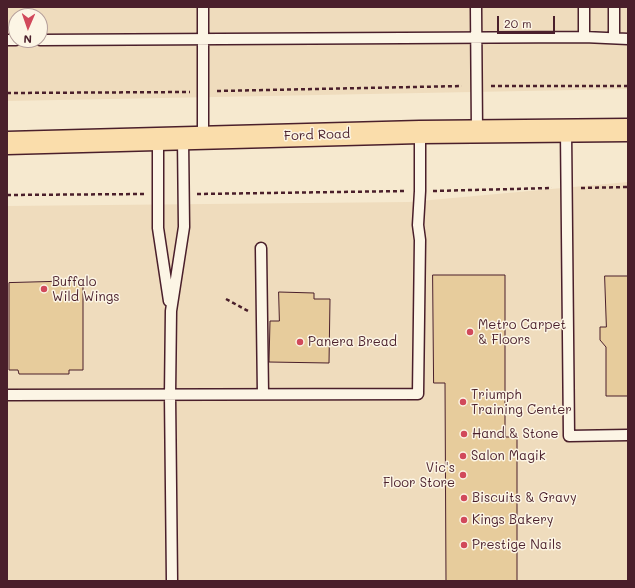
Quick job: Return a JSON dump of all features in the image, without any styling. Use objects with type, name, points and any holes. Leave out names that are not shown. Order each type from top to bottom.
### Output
[{"type":"main road","name":"Ford Road","points":[[7,143],[420,132],[628,130]]},
{"type":"lane","points":[[172,581],[170,395],[171,311],[184,227],[193,139],[203,92],[202,7]]},
{"type":"lane","points":[[476,7],[477,132]]},
{"type":"lane","points":[[584,7],[584,36]]},
{"type":"lane","points":[[614,7],[614,38]]},
{"type":"lane","points":[[48,40],[584,36],[628,39]]},
{"type":"lane","points":[[566,130],[569,436],[628,435]]},
{"type":"lane","points":[[7,395],[418,394],[420,240],[418,225],[420,191],[420,132]]},
{"type":"lane","points":[[158,140],[158,228],[171,311]]},
{"type":"lane","points":[[261,248],[263,394]]},
{"type":"path","points":[[7,93],[203,92],[477,86],[628,86]]},
{"type":"path","points":[[192,194],[628,187]]},
{"type":"path","points":[[7,195],[158,194]]},
{"type":"path","points":[[226,299],[234,303]]},
{"type":"shaded area","points":[[7,7],[628,7],[628,89],[7,101]]},
{"type":"shaded area","points":[[628,182],[628,581],[7,581],[7,206],[409,202]]},
{"type":"building","points":[[433,275],[505,275],[505,437],[517,437],[517,581],[446,581],[445,383],[434,383]]},
{"type":"building","points":[[605,276],[628,276],[628,396],[606,396],[606,347],[600,340],[600,327],[606,327]]},
{"type":"building","points":[[83,281],[83,370],[69,370],[69,374],[19,374],[18,370],[9,370],[9,283]]},
{"type":"building","name":"Panera Bread","points":[[279,292],[314,293],[314,299],[330,299],[329,363],[269,362],[270,321],[279,321]]},
{"type":"place","name":"Buffalo Wild Wings","points":[[44,289]]},
{"type":"place","name":"Metro Carpet & Floors","points":[[470,332]]},
{"type":"place","name":"Panera Bread","points":[[300,342]]},
{"type":"place","name":"Triumph Training Center","points":[[463,402]]},
{"type":"place","name":"Hand & Stone","points":[[464,434]]},
{"type":"place","name":"Salon Magik","points":[[463,456]]},
{"type":"place","name":"Vic's Floor Store","points":[[463,475]]},
{"type":"place","name":"Biscuits & Gravy","points":[[464,498]]},
{"type":"place","name":"Kings Bakery","points":[[464,520]]},
{"type":"place","name":"Prestige Nails","points":[[464,545]]}]
